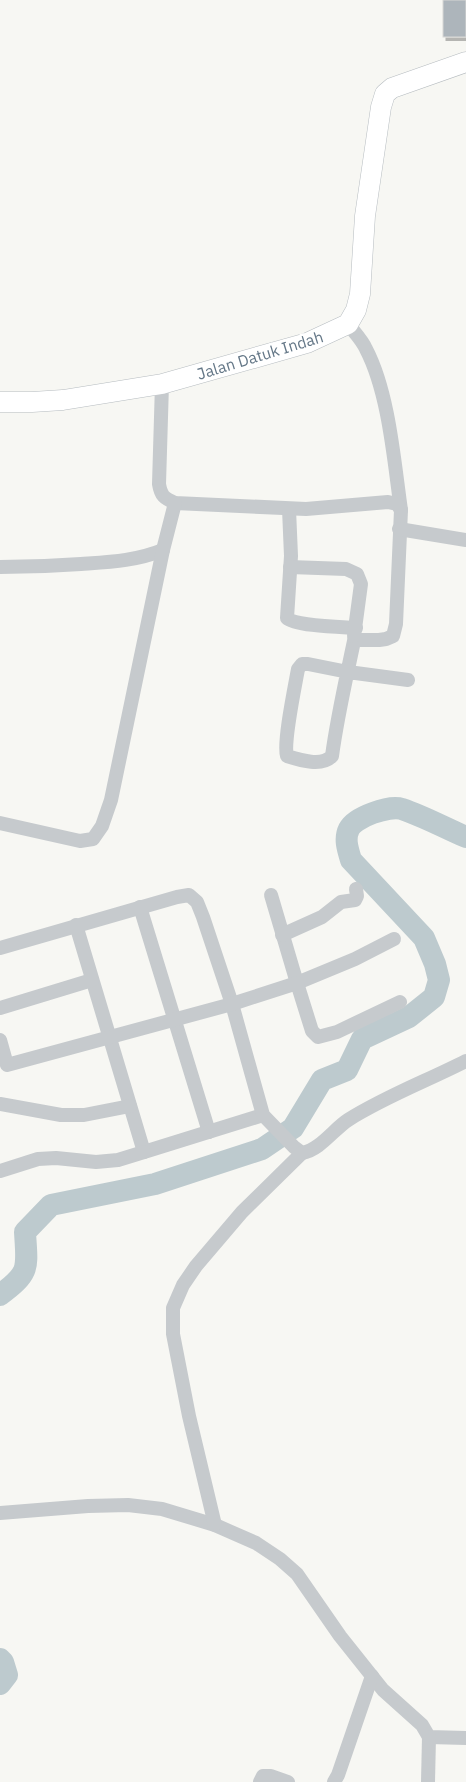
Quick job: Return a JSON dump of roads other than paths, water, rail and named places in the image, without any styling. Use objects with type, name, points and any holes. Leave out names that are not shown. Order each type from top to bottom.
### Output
[{"type":"street","points":[[355,635],[357,640],[386,640],[393,636],[396,624],[401,510],[391,439],[380,386],[366,348],[348,324],[356,310],[360,294],[365,216],[381,107],[385,94],[392,88],[466,62]]},
{"type":"street","name":"Jalan Datuk Indah","points":[[0,402],[63,400],[162,384],[306,343],[348,324]]},
{"type":"street","points":[[162,384],[159,484],[164,498],[175,503],[306,510],[388,502],[397,504],[401,510]]},
{"type":"street","points":[[0,823],[80,841],[93,839],[102,826],[111,800],[163,550],[175,503]]},
{"type":"street","points":[[289,509],[290,567],[286,613],[288,620],[355,635]]},
{"type":"street","points":[[399,529],[466,540]]},
{"type":"street","points":[[0,567],[37,568],[129,560],[148,556],[163,550]]},
{"type":"street","points":[[290,567],[346,569],[357,574],[361,584],[355,635],[348,672],[332,756],[328,760],[318,762],[287,756],[286,748],[298,669],[302,664],[348,672],[408,680]]},
{"type":"street","points":[[282,935],[322,917],[341,902],[355,900],[357,896],[356,889]]},
{"type":"street","points":[[0,948],[76,925],[189,895],[197,902],[232,1004],[263,1115],[298,1150],[312,1150],[343,1123],[372,1105],[466,1061]]},
{"type":"street","points":[[272,895],[282,935],[312,1031],[318,1037],[337,1032],[400,1002]]},
{"type":"street","points":[[140,908],[210,1132]]},
{"type":"street","points":[[76,925],[144,1152]]},
{"type":"street","points":[[0,1040],[3,1065],[52,1054],[232,1004],[297,983],[355,960],[394,939]]},
{"type":"street","points":[[0,1008],[92,980]]},
{"type":"street","points":[[0,1104],[61,1115],[84,1114],[130,1106]]},
{"type":"street","points":[[0,1170],[38,1159],[56,1158],[96,1162],[118,1160],[263,1115]]},
{"type":"street","points":[[215,1525],[189,1416],[173,1334],[173,1308],[183,1285],[208,1252],[298,1150]]},
{"type":"street","points":[[0,1513],[88,1506],[128,1506],[162,1509],[215,1525],[256,1543],[280,1559],[297,1574],[340,1636],[383,1690],[422,1725],[429,1737],[428,1782]]},
{"type":"street","points":[[334,1782],[372,1676]]},
{"type":"street","points":[[429,1737],[466,1738]]},
{"type":"street","points":[[260,1782],[263,1776],[271,1776],[288,1782]]},
{"type":"waterway","points":[[0,1295],[17,1281],[25,1268],[25,1232],[51,1205],[155,1184],[262,1149],[293,1128],[322,1080],[347,1070],[362,1039],[409,1017],[434,997],[439,980],[435,964],[424,938],[351,860],[347,837],[349,829],[358,820],[381,810],[396,808],[418,815],[466,837]]},
{"type":"waterway","points":[[0,1659],[3,1662],[7,1675],[0,1684]]}]
